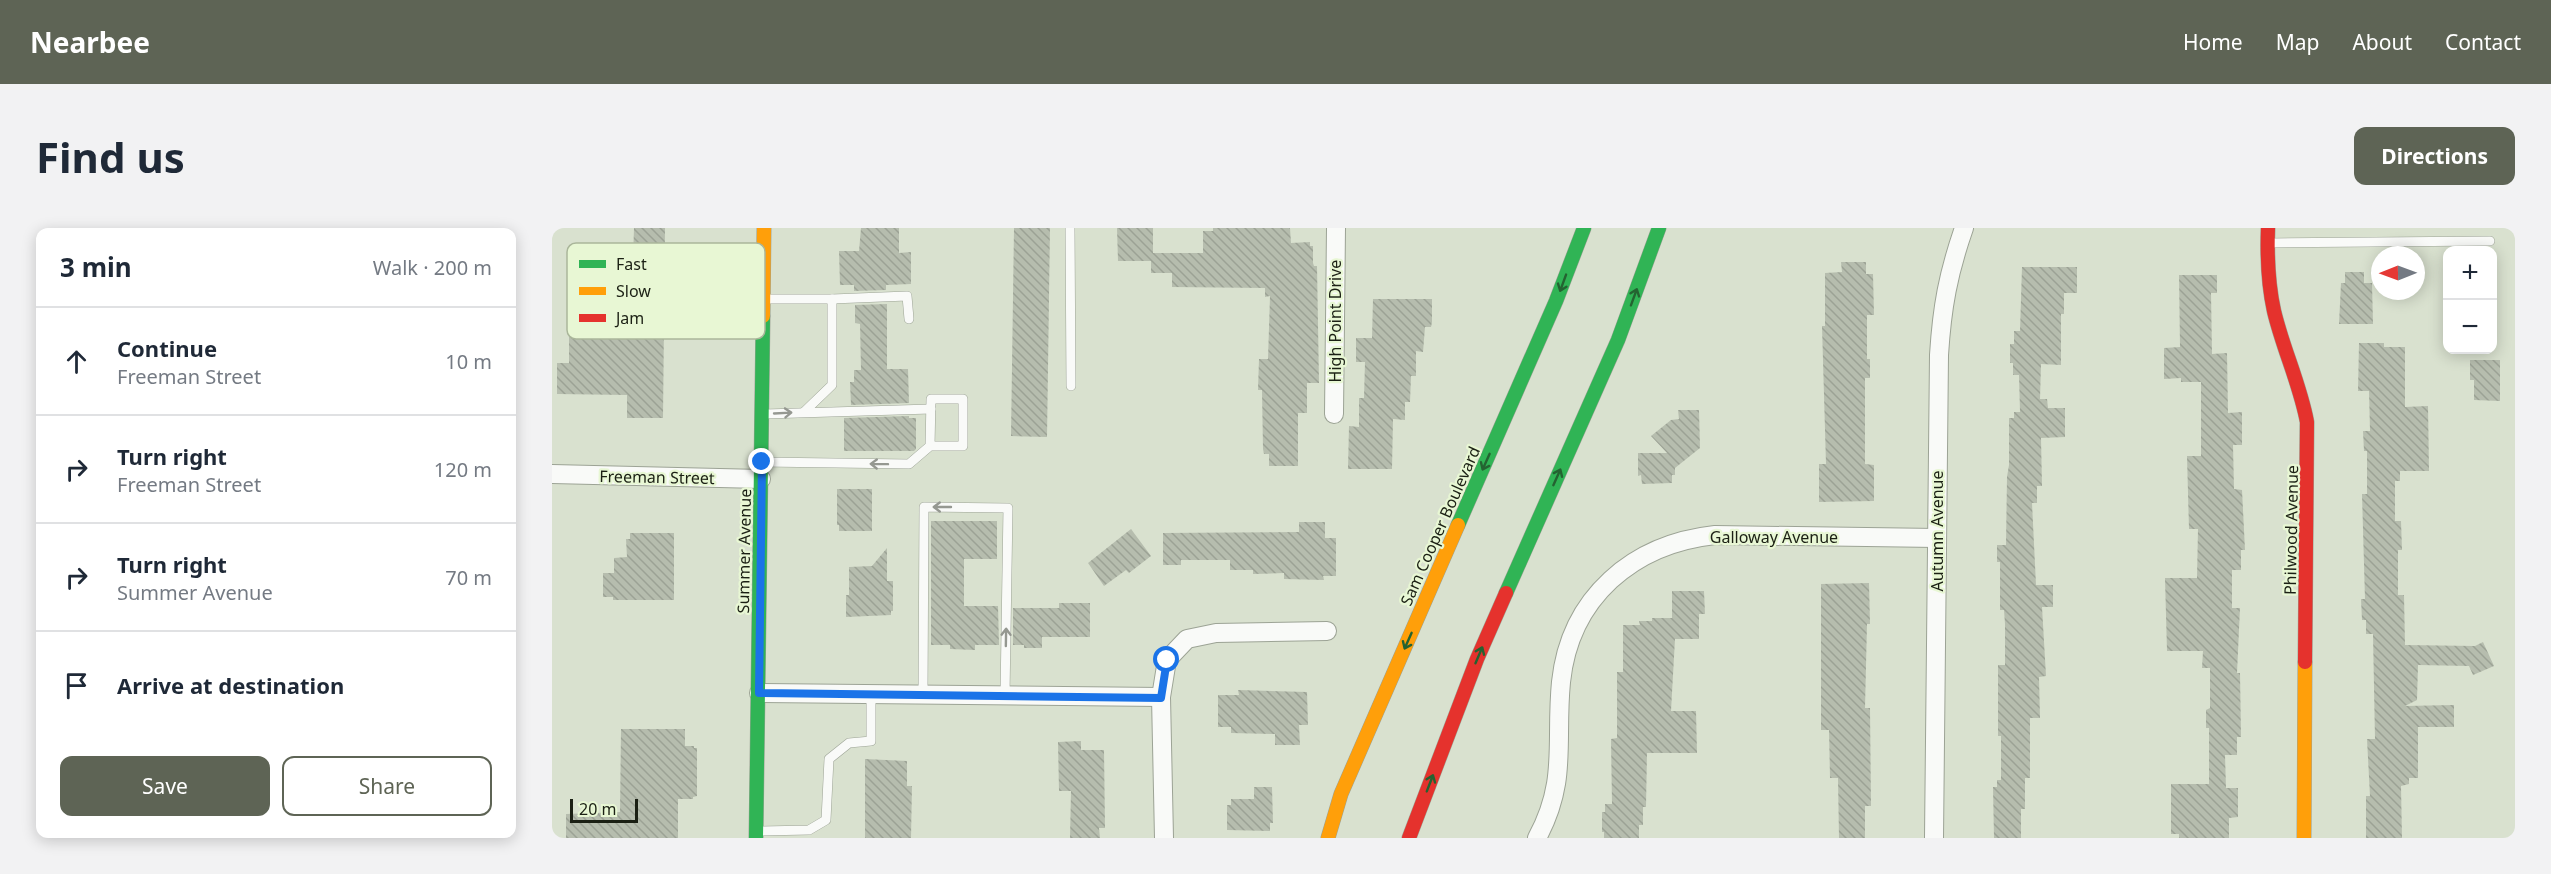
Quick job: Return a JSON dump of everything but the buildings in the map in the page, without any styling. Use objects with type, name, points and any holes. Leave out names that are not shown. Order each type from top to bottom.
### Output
[{"type":"main road","name":"Summer Avenue","points":[[764,228],[764,243]]},
{"type":"main road","name":"Sam Cooper Boulevard","points":[[1326,838],[1341,794],[1552,312],[1584,228]]},
{"type":"main road","points":[[1409,838],[1477,659],[1618,340],[1659,228]]},
{"type":"main road","name":"Philwood Avenue","points":[[2268,228],[2270,290],[2278,323],[2303,395],[2307,422],[2304,838]]},
{"type":"main road","name":"Summer Avenue","points":[[756,834],[763,339]]},
{"type":"street","name":"High Point Drive","points":[[1334,414],[1336,228]]},
{"type":"street","name":"Autumn Avenue","points":[[1934,838],[1941,316],[1950,267],[1965,228]]},
{"type":"street","name":"Freeman Street","points":[[552,474],[761,470]]},
{"type":"street","name":"Galloway Avenue","points":[[1537,838],[1546,821],[1558,779],[1561,686],[1571,639],[1584,610],[1606,583],[1633,562],[1660,548],[1688,538],[1715,535],[1937,538]]},
{"type":"street","points":[[1164,838],[1161,698],[1167,660],[1187,639],[1216,633],[1328,631]]},
{"type":"street","points":[[759,693],[1161,698]]},
{"type":"lane","points":[[1070,228],[1071,386]]},
{"type":"lane","points":[[2268,243],[2490,241]]},
{"type":"lane","points":[[765,299],[907,296],[909,319]]},
{"type":"lane","points":[[804,412],[832,385],[832,299]]},
{"type":"lane","points":[[761,470],[909,464],[930,446],[963,446],[963,399],[931,399],[930,446]]},
{"type":"lane","points":[[762,414],[931,409]]},
{"type":"lane","points":[[923,695],[924,507],[987,507],[1008,508],[1005,695]]},
{"type":"lane","points":[[756,834],[809,830],[826,820],[829,759],[849,743],[871,741],[871,694]]},
{"type":"traffic: fast","points":[[1458,525],[1556,301],[1584,228]]},
{"type":"traffic: fast","points":[[1506,593],[1618,340],[1659,228]]},
{"type":"traffic: fast","points":[[756,838],[763,339]]},
{"type":"traffic: slow","points":[[764,228],[764,243]]},
{"type":"traffic: slow","points":[[1328,838],[1341,794],[1458,525]]},
{"type":"traffic: slow","points":[[2304,838],[2305,662]]},
{"type":"traffic: jam","points":[[2268,228],[2268,270],[2274,311],[2307,422],[2305,662]]},
{"type":"traffic: jam","points":[[1409,838],[1477,659],[1506,593]]},
{"type":"route","points":[[762,462],[759,693],[1161,698],[1167,660]]}]
